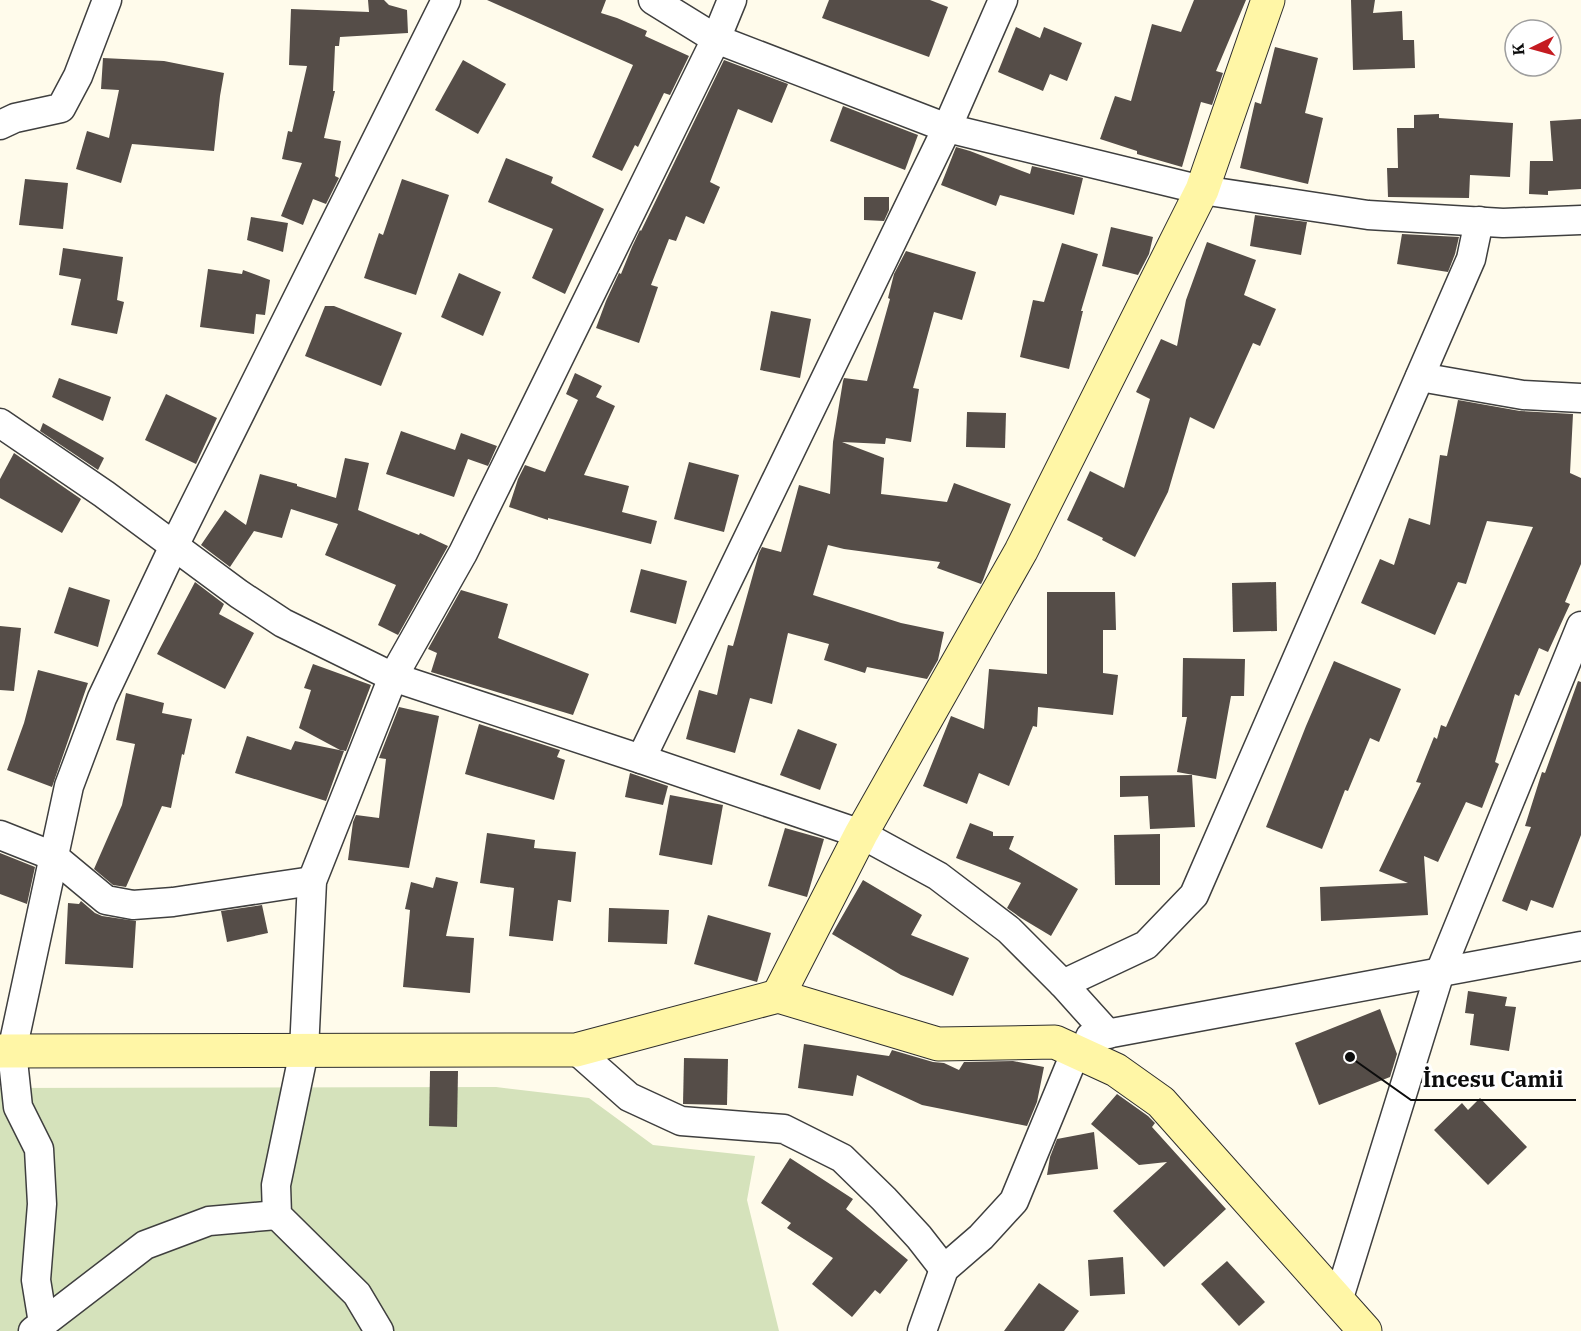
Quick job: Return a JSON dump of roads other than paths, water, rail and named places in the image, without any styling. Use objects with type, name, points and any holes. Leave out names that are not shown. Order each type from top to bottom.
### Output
[{"type":"street","points":[[0,125],[15,118],[61,108],[78,76],[107,0]]},
{"type":"street","points":[[38,1327],[36,1280],[42,1204],[39,1149],[18,1107],[6,1051],[69,786],[102,698],[174,546],[446,0]]},
{"type":"street","points":[[653,0],[716,39],[947,128],[1202,190],[1368,215],[1503,223],[1581,220]]},
{"type":"street","points":[[378,1331],[357,1294],[278,1215],[276,1185],[304,1051],[312,880],[393,677],[468,542],[716,39],[732,0]]},
{"type":"street","points":[[641,759],[947,128],[1003,0]]},
{"type":"street","points":[[778,996],[861,834],[1021,551],[1202,190],[1268,0]]},
{"type":"street","points":[[1063,984],[1146,945],[1194,895],[1471,259],[1479,221]]},
{"type":"street","points":[[1420,377],[1523,395],[1581,398]]},
{"type":"street","points":[[0,423],[104,494],[239,594],[284,623],[393,677],[861,834],[938,876],[1009,930],[1063,984],[1108,1034]]},
{"type":"street","points":[[1338,1301],[1440,972],[1581,626]]},
{"type":"street","points":[[0,835],[53,856],[106,900],[133,905],[173,902],[312,880]]},
{"type":"street","points":[[6,1051],[576,1050],[778,996],[938,1044],[1065,1046],[1108,1034],[1581,946]]},
{"type":"street","points":[[1065,1046],[1116,1070],[1161,1102],[1365,1331]]},
{"type":"street","points":[[922,1331],[944,1269],[981,1237],[1014,1201],[1065,1046]]},
{"type":"street","points":[[576,1050],[629,1097],[681,1121],[784,1129],[842,1158],[905,1222],[944,1269]]},
{"type":"street","points":[[38,1327],[145,1245],[209,1221],[278,1215]]},
{"type":"place","name":"İncesu Camii","points":[[1350,1057]]}]
